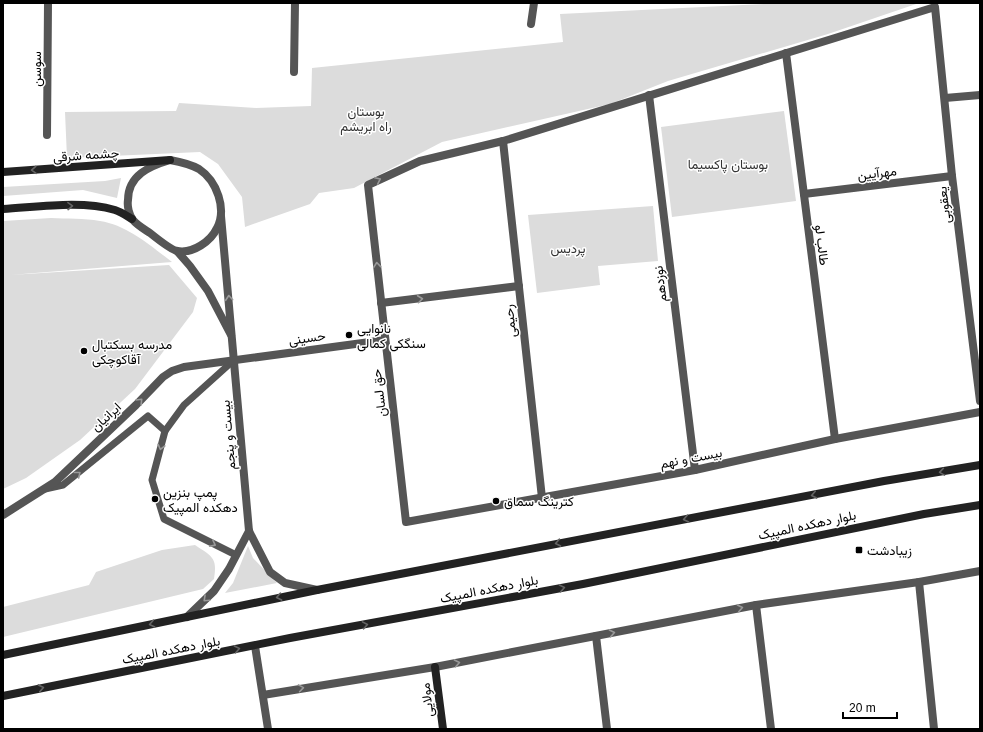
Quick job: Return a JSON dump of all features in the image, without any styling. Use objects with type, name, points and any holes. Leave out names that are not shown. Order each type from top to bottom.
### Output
[{"type":"main road","name":"چشمه شرقی","points":[[3,172],[170,160]]},
{"type":"main road","points":[[3,209],[51,206],[92,206],[116,211],[132,219]]},
{"type":"main road","points":[[3,655],[317,590],[884,481],[980,465]]},
{"type":"main road","name":"بلوار دهکده المپیک","points":[[3,696],[255,646],[583,584],[924,514],[980,505]]},
{"type":"main road","name":"مولایی","points":[[435,667],[442,729]]},
{"type":"street","name":"سوسن","points":[[47,135],[48,3]]},
{"type":"street","points":[[294,72],[295,3]]},
{"type":"street","points":[[531,24],[534,3]]},
{"type":"street","name":"یعقوبی","points":[[786,53],[935,7],[952,176],[980,401]]},
{"type":"street","points":[[503,141],[786,53]]},
{"type":"street","name":"طالب لو","points":[[786,53],[835,440]]},
{"type":"street","name":"نوزدهم","points":[[649,95],[695,470]]},
{"type":"street","points":[[945,98],[980,95]]},
{"type":"street","name":"حق لسان","points":[[406,522],[368,185],[420,160],[503,141]]},
{"type":"street","name":"رحیمی","points":[[503,141],[542,498]]},
{"type":"street","points":[[170,160],[186,163],[200,170],[210,181],[218,194],[221,207],[221,216],[218,228],[206,243],[187,251],[177,251],[132,219],[128,206],[128,193],[132,181],[142,172],[154,165],[170,160]]},
{"type":"street","name":"مهرآیین","points":[[804,194],[952,176]]},
{"type":"street","name":"بیست و پنجم","points":[[221,216],[249,531]]},
{"type":"street","name":"بیست و پنجم","points":[[177,251],[208,291],[232,337]]},
{"type":"street","points":[[381,303],[519,286]]},
{"type":"street","name":"حسینی","points":[[234,360],[385,340]]},
{"type":"street","name":"ایرانیان","points":[[3,515],[55,482],[136,405],[163,377],[172,371],[184,367],[234,360]]},
{"type":"street","name":"بیست و نهم","points":[[406,522],[695,470],[835,440],[980,412]]},
{"type":"street","points":[[187,617],[214,591],[249,531]]},
{"type":"street","points":[[249,531],[270,572],[285,583],[317,590]]},
{"type":"street","points":[[263,695],[435,667],[756,605],[919,582],[980,570]]},
{"type":"street","points":[[919,582],[934,729]]},
{"type":"street","points":[[756,605],[771,729]]},
{"type":"street","points":[[596,636],[607,729]]},
{"type":"street","points":[[255,646],[268,729]]},
{"type":"lane","points":[[234,360],[184,405],[165,431],[152,480],[164,519],[236,555]]},
{"type":"lane","points":[[43,489],[64,485],[148,416],[165,431]]},
{"type":"green space","name":"بوستان راه ابریشم","points":[[783,3],[919,3],[828,34],[668,81],[610,104],[442,142],[354,188],[319,193],[310,204],[245,227],[242,197],[218,164],[200,152],[67,158],[65,112],[176,111],[179,103],[256,108],[311,106],[312,68],[563,42],[560,14]]},
{"type":"green space","name":"بوستان پاکسیما","points":[[784,111],[796,201],[672,217],[661,127]]},
{"type":"green space","points":[[121,178],[117,198],[83,190],[3,196],[3,187],[105,181]]},
{"type":"green space","name":"پردیس","points":[[653,206],[658,261],[598,266],[600,285],[537,293],[528,215]]},
{"type":"green space","name":"مدرسه بسکتبال آقاکوچکی","points":[[51,218],[88,219],[110,223],[138,237],[172,262],[10,275],[169,265],[197,298],[193,312],[135,389],[80,440],[26,478],[3,489],[3,221]]},
{"type":"green space","points":[[195,545],[212,558],[215,566],[214,579],[203,589],[3,637],[3,607],[89,585],[96,572],[162,550]]},
{"type":"green space","points":[[248,546],[253,558],[277,583],[225,593],[233,583]]},
{"type":"place","name":"نانوایی سنگکی کمالی","points":[[349,335]]},
{"type":"place","name":"مدرسه بسکتبال آقاکوچکی","points":[[84,351]]},
{"type":"place","name":"پمپ بنزین دهکده المپیک","points":[[155,499]]},
{"type":"place","name":"کترینگ سماق","points":[[496,501]]},
{"type":"place","name":"زیبادشت","points":[[859,550]]}]
